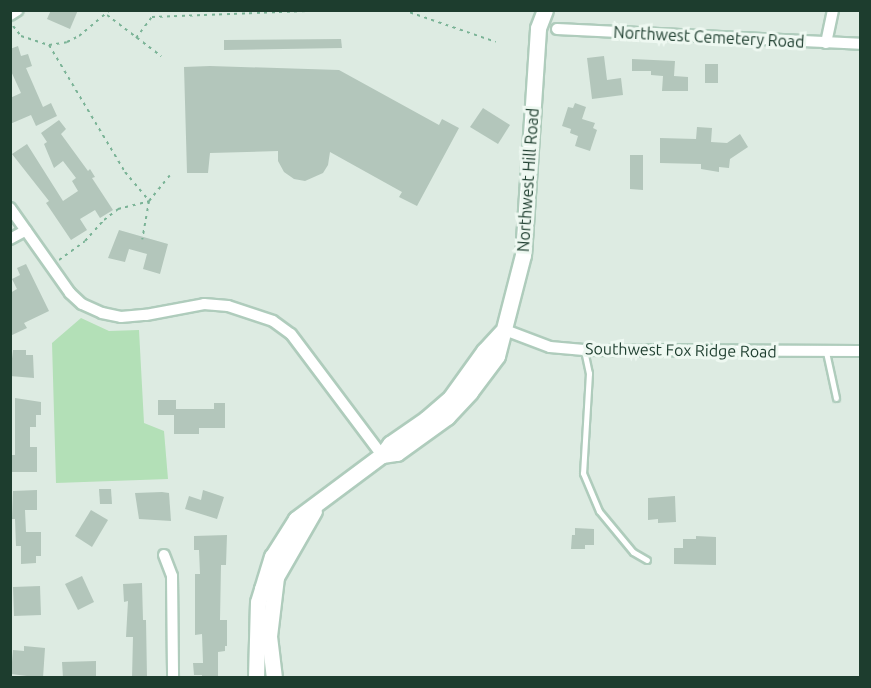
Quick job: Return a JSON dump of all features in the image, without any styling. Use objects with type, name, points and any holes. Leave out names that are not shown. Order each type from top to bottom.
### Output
[{"type":"main road","name":"Northwest Hill Road","points":[[533,10],[538,28]]},
{"type":"main road","name":"Northwest Hill Road","points":[[505,330],[523,255],[538,28],[545,10]]},
{"type":"main road","points":[[256,678],[258,603],[267,572],[281,541],[296,519],[382,455],[390,444],[426,420],[451,397],[484,351],[505,330]]},
{"type":"main road","points":[[274,678],[269,636],[276,577],[291,547],[324,496]]},
{"type":"street","points":[[10,15],[18,10]]},
{"type":"street","points":[[826,43],[833,10]]},
{"type":"street","name":"Northwest Cemetery Road","points":[[557,29],[861,44]]},
{"type":"street","points":[[10,208],[70,293],[82,304],[102,314],[121,317],[146,315],[204,304],[228,306],[273,321],[291,334],[382,455]]},
{"type":"street","points":[[10,239],[26,230]]},
{"type":"street","name":"Southwest Fox Ridge Road","points":[[505,330],[550,347],[584,350],[861,351]]},
{"type":"street","points":[[164,555],[172,576],[173,678]]},
{"type":"lane","points":[[584,350],[589,373],[583,473],[599,511],[633,552],[647,560]]},
{"type":"lane","points":[[826,352],[836,398]]},
{"type":"path","points":[[10,22],[21,36],[49,45],[68,42],[79,36],[107,15],[110,10]]},
{"type":"path","points":[[136,38],[152,17],[334,10]]},
{"type":"path","points":[[403,10],[496,42]]},
{"type":"path","points":[[107,15],[161,56]]},
{"type":"path","points":[[49,45],[125,172],[149,201]]},
{"type":"path","points":[[142,239],[149,201],[170,175]]},
{"type":"path","points":[[51,266],[85,241],[104,220],[118,209],[149,201]]},
{"type":"green space","points":[[81,318],[109,331],[139,330],[144,423],[164,431],[168,479],[56,483],[52,343]]},
{"type":"building","points":[[51,10],[78,10],[70,29],[47,19]]},
{"type":"building","points":[[341,39],[342,48],[224,50],[224,40]]},
{"type":"building","points":[[18,46],[21,56],[28,54],[32,66],[26,68],[43,107],[51,103],[57,116],[36,126],[31,115],[10,124],[10,98],[21,93],[10,69],[10,49]]},
{"type":"building","points":[[604,56],[607,80],[621,78],[623,95],[592,99],[587,58]]},
{"type":"building","points":[[632,59],[675,61],[674,76],[688,77],[688,91],[662,91],[663,76],[651,75],[651,71],[632,71]]},
{"type":"building","points":[[705,64],[718,64],[718,83],[705,83]]},
{"type":"building","points":[[184,67],[339,70],[439,125],[442,119],[459,128],[417,206],[399,197],[402,192],[330,152],[328,165],[323,173],[305,181],[294,179],[284,172],[278,161],[278,151],[210,153],[208,173],[187,173]]},
{"type":"building","points":[[575,103],[586,107],[582,119],[595,123],[593,128],[597,130],[590,151],[575,146],[578,136],[570,133],[571,129],[562,126],[568,107],[573,108]]},
{"type":"building","points":[[483,108],[510,125],[498,144],[470,127]]},
{"type":"building","points":[[59,120],[66,129],[61,134],[88,171],[90,169],[95,177],[92,178],[113,210],[100,218],[95,210],[80,219],[87,230],[71,240],[46,203],[49,201],[12,154],[27,144],[63,201],[78,191],[72,181],[76,178],[63,161],[54,168],[44,144],[47,142],[41,133]]},
{"type":"building","points":[[697,127],[712,128],[711,142],[727,143],[740,134],[748,147],[730,159],[729,168],[719,167],[719,172],[701,169],[701,164],[660,163],[660,138],[696,139]]},
{"type":"building","points":[[630,155],[643,155],[643,190],[630,189]]},
{"type":"building","points":[[119,230],[168,244],[160,274],[143,269],[147,254],[129,249],[125,262],[108,258]]},
{"type":"building","points":[[26,264],[49,311],[24,323],[27,328],[10,336],[10,293],[17,289],[12,279],[20,275],[17,268]]},
{"type":"building","points":[[13,350],[26,350],[26,355],[33,355],[34,378],[10,376]]},
{"type":"building","points":[[15,398],[41,402],[41,415],[36,415],[36,427],[30,427],[30,447],[37,447],[37,472],[12,472],[12,455],[15,455]]},
{"type":"building","points":[[158,400],[176,400],[176,409],[214,409],[214,403],[225,403],[225,428],[199,428],[199,434],[174,434],[174,415],[158,415]]},
{"type":"building","points":[[99,489],[111,489],[112,504],[100,504]]},
{"type":"building","points":[[37,490],[37,510],[25,510],[26,532],[41,532],[41,556],[36,556],[36,563],[21,564],[21,546],[16,546],[15,519],[12,519],[13,491]]},
{"type":"building","points":[[203,490],[224,497],[217,519],[185,509],[189,496],[201,500]]},
{"type":"building","points":[[135,493],[169,493],[171,521],[139,519]]},
{"type":"building","points":[[675,496],[676,522],[658,523],[658,519],[648,520],[648,498]]},
{"type":"building","points":[[91,510],[108,520],[92,547],[75,536]]},
{"type":"building","points":[[575,528],[594,529],[594,545],[585,545],[585,549],[571,549]]},
{"type":"building","points":[[227,535],[226,565],[221,565],[220,620],[227,620],[227,646],[225,646],[225,651],[218,652],[218,678],[202,678],[202,675],[194,675],[193,663],[203,663],[202,634],[195,635],[195,574],[200,574],[199,550],[194,550],[194,536]]},
{"type":"building","points":[[696,536],[716,537],[716,565],[674,564],[674,548],[683,548],[683,539],[696,539]]},
{"type":"building","points":[[82,576],[94,602],[78,610],[65,584]]},
{"type":"building","points":[[142,583],[143,620],[146,620],[147,678],[132,678],[133,637],[126,637],[128,601],[124,602],[123,584]]},
{"type":"building","points":[[40,586],[41,615],[14,616],[13,587]]},
{"type":"building","points":[[24,646],[45,648],[43,678],[11,674],[13,650],[24,651]]},
{"type":"building","points":[[96,661],[96,678],[63,678],[62,662]]}]
